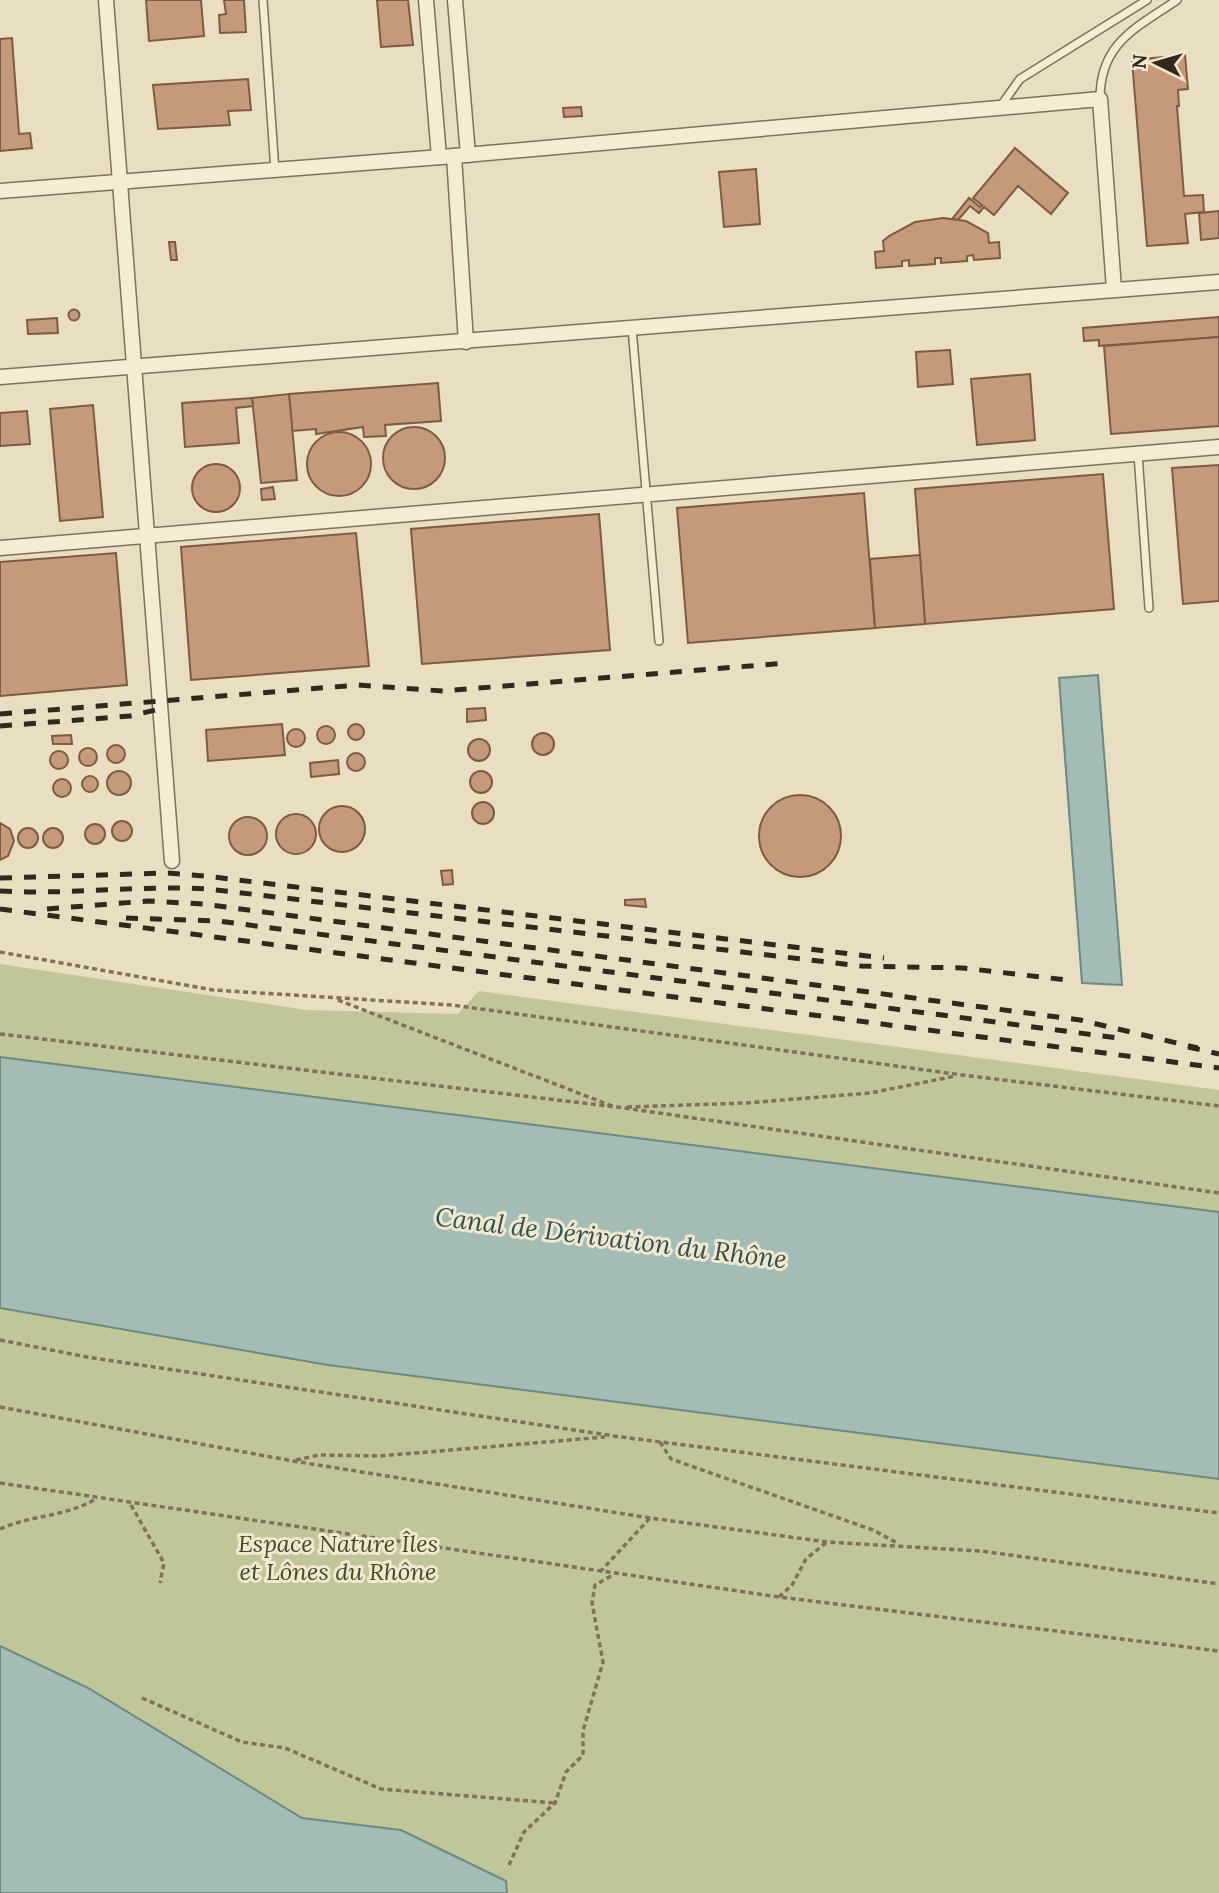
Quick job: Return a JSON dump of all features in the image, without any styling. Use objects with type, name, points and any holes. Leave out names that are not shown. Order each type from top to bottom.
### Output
[{"type":"street","points":[[106,0],[172,861]]},
{"type":"street","points":[[426,0],[439,158]]},
{"type":"street","points":[[455,0],[466,342]]},
{"type":"street","points":[[0,191],[439,158],[1100,99],[1114,289]]},
{"type":"street","points":[[0,377],[1219,282]]},
{"type":"street","points":[[0,548],[1219,447]]},
{"type":"lane","points":[[263,0],[275,171]]},
{"type":"lane","points":[[999,108],[1020,79],[1147,0]]},
{"type":"lane","points":[[1100,99],[1100,75],[1118,41],[1177,0]]},
{"type":"lane","points":[[632,328],[659,641]]},
{"type":"lane","points":[[1138,453],[1149,608]]},
{"type":"path","points":[[0,952],[213,990],[452,1005],[962,1075],[1219,1106]]},
{"type":"path","points":[[333,998],[617,1107],[746,1103],[870,1093],[962,1075]]},
{"type":"path","points":[[0,1034],[617,1107],[1219,1193]]},
{"type":"path","points":[[0,1340],[87,1357],[614,1436],[1219,1513]]},
{"type":"path","points":[[0,1407],[293,1461],[650,1518],[827,1542],[899,1544],[981,1551],[1219,1584]]},
{"type":"path","points":[[293,1461],[319,1455],[380,1455],[614,1436]]},
{"type":"path","points":[[659,1441],[671,1459],[873,1530],[899,1544]]},
{"type":"path","points":[[0,1483],[131,1505],[779,1597],[1219,1651]]},
{"type":"path","points":[[0,1529],[14,1523],[75,1511],[96,1499]]},
{"type":"path","points":[[131,1505],[163,1563],[160,1583]]},
{"type":"path","points":[[600,1572],[650,1518]]},
{"type":"path","points":[[779,1597],[792,1585],[806,1559],[827,1542]]},
{"type":"path","points":[[509,1865],[524,1832],[555,1803],[566,1772],[583,1755],[583,1731],[600,1681],[603,1662],[592,1603],[594,1585],[615,1574]]},
{"type":"path","points":[[142,1698],[242,1742],[285,1748],[381,1788],[555,1803]]},
{"type":"green space","points":[[0,964],[307,1010],[458,1014],[479,991],[1219,1090],[1219,1212],[0,1057]]},
{"type":"green space","name":"Espace Nature Îles et Lônes du Rhône","points":[[0,1174],[1219,1337],[1219,1893],[0,1893]]},
{"type":"water","points":[[1098,675],[1122,985],[1082,983],[1059,678]]},
{"type":"water","name":"Canal de Dérivation du Rhône","points":[[0,1057],[1219,1212],[1219,1479],[328,1365],[0,1308]]},
{"type":"water","points":[[0,1646],[88,1688],[302,1818],[401,1830],[506,1881],[507,1893],[0,1893]]},
{"type":"building","points":[[146,0],[201,0],[204,36],[149,41]]},
{"type":"building","points":[[224,0],[244,0],[246,32],[220,33],[219,15],[226,14]]},
{"type":"building","points":[[377,0],[408,0],[413,45],[381,47]]},
{"type":"building","points":[[12,38],[19,134],[30,133],[32,148],[0,151],[0,39]]},
{"type":"building","points":[[1185,55],[1188,89],[1178,90],[1177,106],[1184,196],[1203,195],[1204,212],[1185,214],[1188,243],[1147,246],[1132,60]]},
{"type":"building","points":[[248,79],[251,110],[228,111],[230,125],[158,129],[153,85]]},
{"type":"building","points":[[581,107],[582,116],[564,117],[563,108]]},
{"type":"building","points":[[1015,148],[1068,193],[1051,214],[1018,186],[994,215],[984,207],[979,213],[970,206],[958,220],[952,219],[969,198],[980,207],[982,205],[973,198]]},
{"type":"building","points":[[756,169],[760,224],[724,227],[719,172]]},
{"type":"building","points":[[1219,211],[1219,238],[1201,240],[1199,213]]},
{"type":"building","points":[[943,218],[966,221],[988,233],[989,243],[999,242],[1000,258],[974,260],[973,255],[967,256],[967,261],[941,263],[941,258],[935,258],[935,264],[909,266],[909,260],[902,261],[902,266],[876,268],[875,252],[884,251],[883,241],[889,236],[915,222]]},
{"type":"building","points":[[169,242],[175,242],[177,260],[171,260]]},
{"type":"building","points":[[74,309],[80,315],[74,321],[68,315]]},
{"type":"building","points":[[1219,317],[1219,337],[1099,346],[1099,340],[1084,341],[1083,328]]},
{"type":"building","points":[[57,318],[58,333],[28,334],[27,320]]},
{"type":"building","points":[[1219,337],[1219,426],[1111,434],[1104,346]]},
{"type":"building","points":[[950,350],[953,384],[918,387],[916,352]]},
{"type":"building","points":[[1030,374],[1035,440],[977,445],[971,379]]},
{"type":"building","points":[[438,383],[441,421],[385,425],[386,436],[364,437],[363,427],[316,434],[316,429],[292,431],[289,394]]},
{"type":"building","points":[[289,394],[297,480],[261,483],[252,398]]},
{"type":"building","points":[[252,398],[253,406],[236,408],[239,443],[185,447],[182,403]]},
{"type":"building","points":[[93,405],[103,517],[60,521],[50,409]]},
{"type":"building","points":[[27,411],[30,444],[0,446],[0,413]]},
{"type":"building","points":[[414,427],[436,436],[445,458],[436,480],[414,489],[392,480],[383,458],[392,436]]},
{"type":"building","points":[[339,432],[357,438],[365,446],[371,464],[365,482],[357,490],[339,496],[321,490],[313,482],[307,464],[313,446],[321,438]]},
{"type":"building","points":[[216,464],[233,471],[240,488],[233,505],[216,512],[199,505],[192,488],[199,471]]},
{"type":"building","points":[[1219,465],[1219,601],[1183,604],[1172,468]]},
{"type":"building","points":[[1103,474],[1114,609],[925,624],[915,489]]},
{"type":"building","points":[[273,487],[275,499],[262,500],[261,489]]},
{"type":"building","points":[[864,493],[875,628],[688,643],[677,508]]},
{"type":"building","points":[[599,514],[610,650],[422,664],[411,529]]},
{"type":"building","points":[[356,533],[369,666],[191,680],[181,547]]},
{"type":"building","points":[[116,553],[127,685],[0,696],[0,562]]},
{"type":"building","points":[[920,555],[925,624],[875,628],[870,559]]},
{"type":"building","points":[[485,708],[486,720],[467,722],[467,709]]},
{"type":"building","points":[[282,724],[285,755],[208,761],[206,730]]},
{"type":"building","points":[[353,724],[359,724],[364,732],[362,738],[353,740],[348,735],[348,729]]},
{"type":"building","points":[[326,726],[332,729],[335,735],[332,741],[326,744],[320,741],[317,735],[320,729]]},
{"type":"building","points":[[292,729],[300,729],[305,738],[303,745],[292,747],[287,742],[287,734]]},
{"type":"building","points":[[543,733],[551,736],[554,744],[551,752],[543,755],[535,752],[532,744],[535,736]]},
{"type":"building","points":[[71,735],[72,744],[53,744],[52,736]]},
{"type":"building","points":[[479,739],[487,742],[490,750],[487,758],[479,761],[471,758],[468,750],[471,742]]},
{"type":"building","points":[[116,745],[122,748],[125,754],[122,760],[116,763],[110,760],[107,754],[110,748]]},
{"type":"building","points":[[88,748],[94,751],[97,757],[94,763],[88,766],[82,763],[79,757],[82,751]]},
{"type":"building","points":[[59,751],[65,754],[68,760],[65,766],[59,769],[53,766],[50,760],[53,754]]},
{"type":"building","points":[[356,753],[362,756],[365,762],[362,768],[356,771],[350,768],[347,762],[350,756]]},
{"type":"building","points":[[338,760],[339,774],[311,777],[310,763]]},
{"type":"building","points":[[119,771],[127,775],[131,783],[127,791],[119,795],[111,791],[107,783],[111,775]]},
{"type":"building","points":[[481,771],[489,774],[492,782],[489,790],[481,793],[473,790],[470,782],[473,774]]},
{"type":"building","points":[[90,776],[96,778],[96,790],[90,792],[84,790],[82,784],[84,778]]},
{"type":"building","points":[[62,779],[68,782],[71,788],[68,794],[62,797],[56,794],[53,788],[56,782]]},
{"type":"building","points":[[800,795],[816,798],[829,807],[838,820],[841,836],[838,852],[829,865],[816,874],[800,877],[784,874],[771,865],[762,852],[759,836],[762,820],[771,807],[784,798]]},
{"type":"building","points":[[483,802],[491,805],[494,813],[491,821],[483,824],[475,821],[472,813],[475,805]]},
{"type":"building","points":[[342,806],[358,813],[365,829],[358,845],[342,852],[326,845],[319,829],[326,813]]},
{"type":"building","points":[[296,814],[310,820],[316,834],[310,848],[296,854],[282,848],[276,834],[282,820]]},
{"type":"building","points":[[248,817],[261,823],[267,836],[261,849],[248,855],[235,849],[229,836],[235,823]]},
{"type":"building","points":[[118,821],[126,821],[132,831],[126,841],[118,841],[112,835],[112,827]]},
{"type":"building","points":[[0,823],[10,829],[14,841],[8,856],[0,860]]},
{"type":"building","points":[[95,824],[102,827],[105,834],[102,841],[95,844],[88,841],[85,834],[88,827]]},
{"type":"building","points":[[28,828],[35,831],[38,838],[35,845],[28,848],[21,845],[18,838],[21,831]]},
{"type":"building","points":[[53,828],[60,831],[63,838],[60,845],[53,848],[46,845],[43,838],[46,831]]},
{"type":"building","points":[[452,870],[453,884],[443,885],[441,871]]},
{"type":"building","points":[[645,899],[646,907],[625,905],[625,900]]},
{"type":"railway","points":[[0,714],[358,685],[443,691],[786,663]]},
{"type":"railway","points":[[0,726],[130,716],[160,709]]},
{"type":"railway","points":[[0,878],[168,873],[205,876],[884,958]]},
{"type":"railway","points":[[0,891],[208,889],[861,966],[963,968],[1067,980]]},
{"type":"railway","points":[[47,909],[148,901],[203,904],[1080,1020],[1198,1048]]},
{"type":"railway","points":[[0,909],[1219,1068]]},
{"type":"railway","points":[[126,918],[218,921],[1126,1039]]},
{"type":"railway","points":[[1188,1047],[1219,1054]]}]
